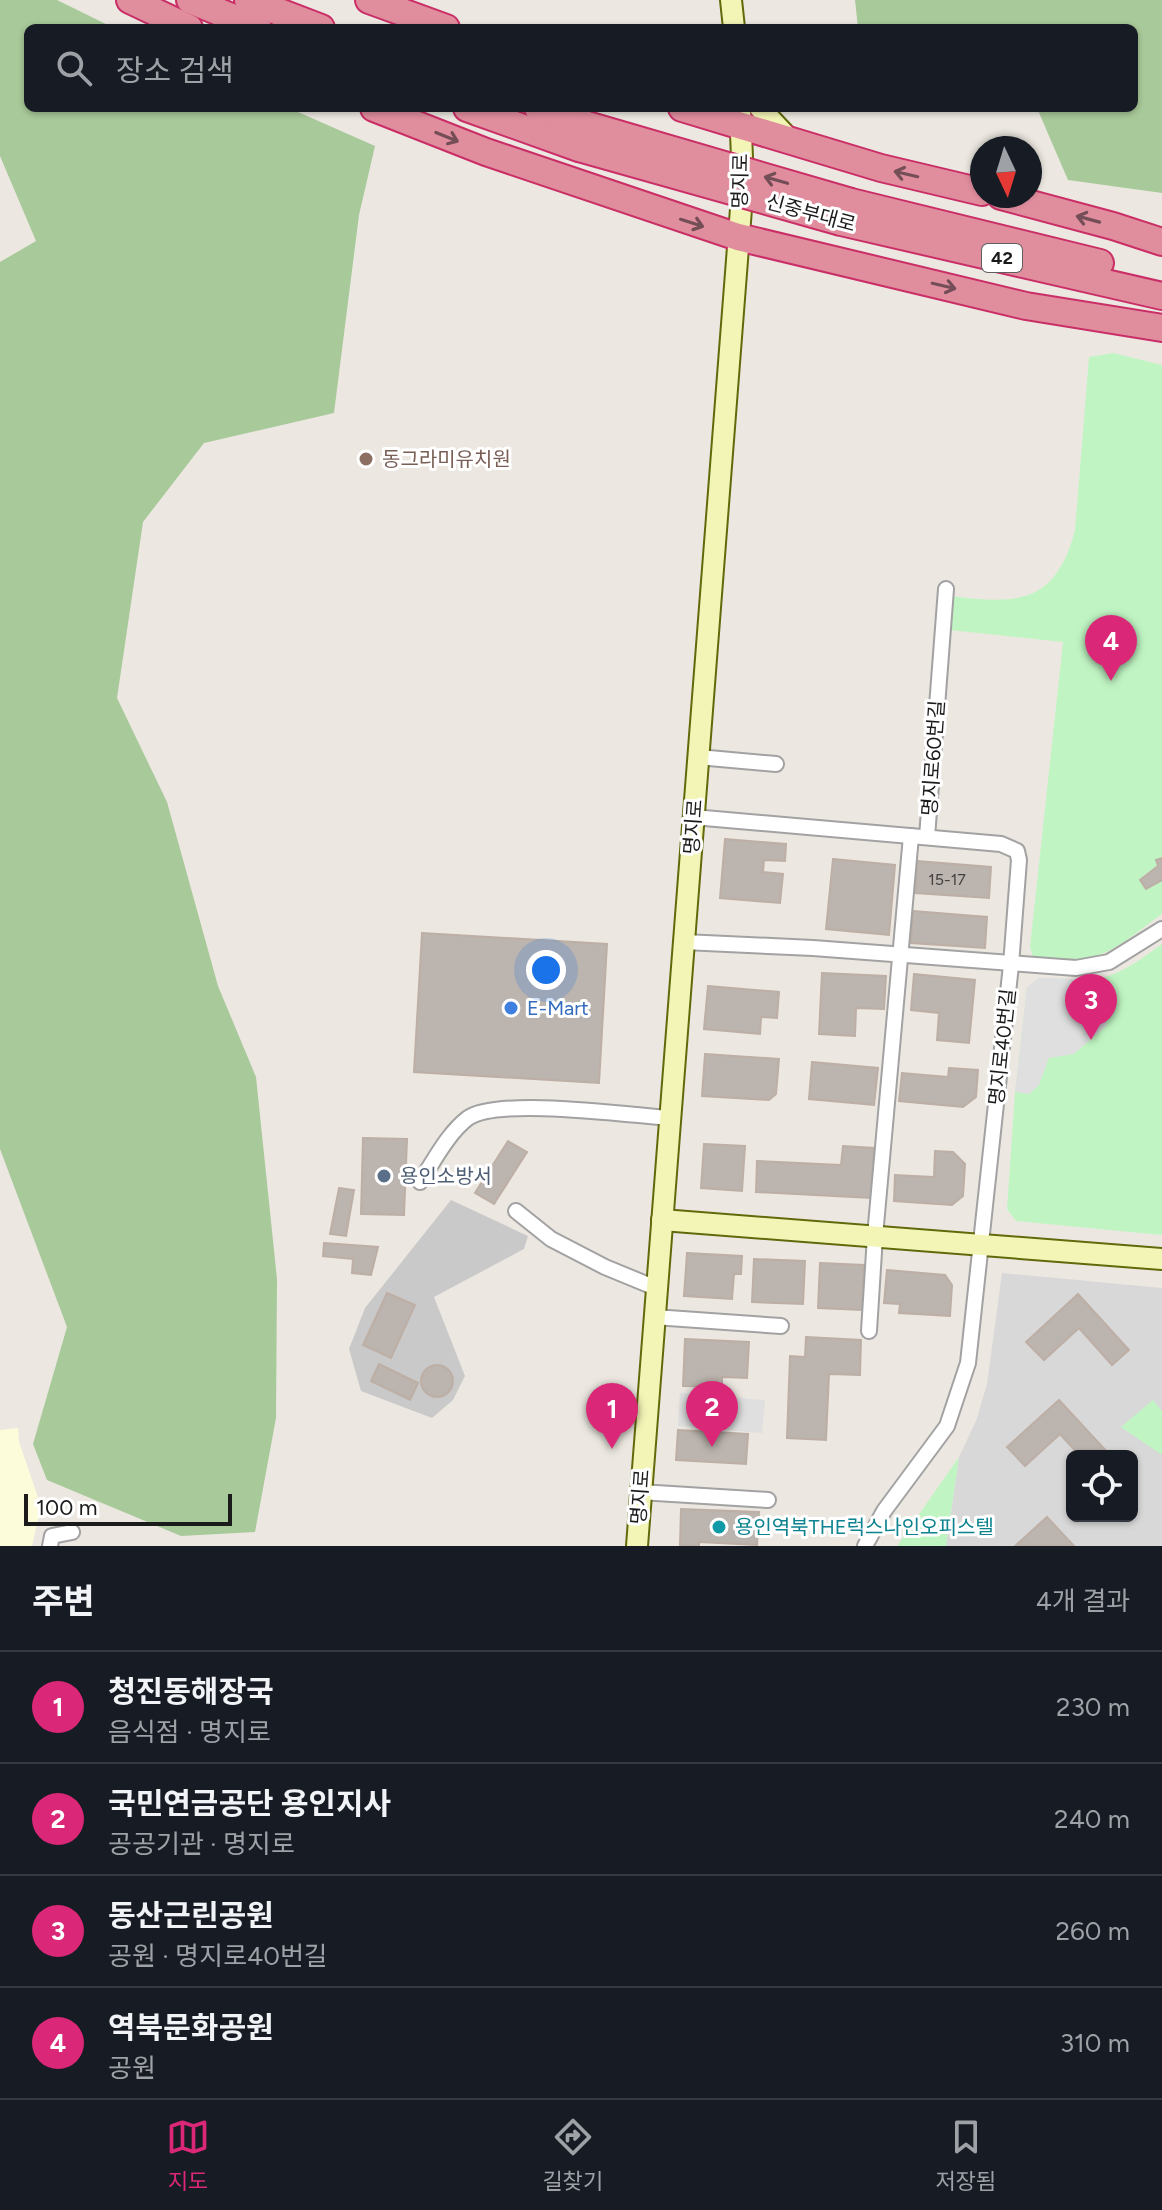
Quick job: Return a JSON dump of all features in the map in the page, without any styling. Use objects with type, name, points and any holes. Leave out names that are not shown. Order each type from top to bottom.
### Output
[{"type":"highway","points":[[130,0],[181,24]]},
{"type":"highway","points":[[190,0],[248,24]]},
{"type":"highway","points":[[248,0],[311,24]]},
{"type":"highway","points":[[369,0],[435,24]]},
{"type":"highway","points":[[384,112],[486,152],[738,237],[1026,306],[1162,328]]},
{"type":"highway","name":"신중부대로","points":[[483,112],[1162,296]]},
{"type":"highway","name":"신중부대로","points":[[544,112],[583,137]]},
{"type":"highway","points":[[708,112],[740,117],[793,142],[881,168],[970,189]]},
{"type":"highway","points":[[1042,207],[1162,242]]},
{"type":"highway","name":"신중부대로","points":[[846,212],[1162,278]]},
{"type":"main road","points":[[731,0],[734,24]]},
{"type":"main road","points":[[764,112],[793,142]]},
{"type":"main road","name":"명지로","points":[[637,1546],[743,183],[740,117]]},
{"type":"main road","points":[[662,1220],[1162,1259]]},
{"type":"street","name":"명지로60번길","points":[[693,817],[927,837],[946,589]]},
{"type":"street","points":[[698,757],[776,764]]},
{"type":"street","points":[[869,1331],[911,836]]},
{"type":"street","name":"명지로40번길","points":[[865,1546],[884,1511],[947,1426],[968,1363],[1020,869],[1017,851],[1001,844],[927,837]]},
{"type":"street","points":[[684,942],[900,954],[1011,965],[1090,967],[1128,952],[1162,929]]},
{"type":"street","points":[[420,1182],[456,1129],[470,1117],[487,1109],[537,1109],[670,1118]]},
{"type":"street","points":[[516,1211],[551,1239],[605,1267],[656,1288]]},
{"type":"street","points":[[654,1317],[781,1326]]},
{"type":"street","points":[[640,1492],[768,1500]]},
{"type":"street","points":[[50,1546],[52,1536],[72,1532]]},
{"type":"shaded area","points":[[0,0],[57,0],[106,24],[24,24],[24,112],[298,112],[375,146],[359,215],[334,413],[204,443],[143,522],[117,698],[167,802],[218,986],[256,1077],[277,1279],[276,1418],[255,1532],[181,1536],[47,1480],[33,1444],[67,1327],[0,1149],[0,262],[36,241],[0,156]]},
{"type":"shaded area","points":[[855,0],[1162,0],[1162,193],[1068,180],[1039,112],[1138,112],[1138,24],[858,24]]},
{"type":"shaded area","points":[[1038,978],[1100,979],[1099,992],[1111,993],[1106,1026],[1074,1054],[1049,1058],[1039,1085],[1029,1094],[1015,1092],[1027,987]]},
{"type":"shaded area","points":[[451,1200],[528,1236],[524,1249],[434,1297],[465,1376],[453,1400],[432,1418],[361,1391],[349,1349],[365,1308]]},
{"type":"shaded area","points":[[1002,1273],[1162,1288],[1162,1546],[946,1546],[959,1457],[976,1421],[987,1384]]},
{"type":"shaded area","points":[[680,1393],[765,1400],[762,1433],[678,1426]]},
{"type":"shaded area","points":[[18,1428],[19,1442],[41,1506],[32,1546],[0,1546],[0,1430]]},
{"type":"green space","points":[[1113,353],[1162,365],[1162,914],[1104,953],[1075,959],[1033,957],[1030,947],[1063,642],[950,630],[951,596],[996,600],[1015,598],[1031,594],[1057,572],[1075,530],[1089,357]]},
{"type":"green space","points":[[1162,944],[1162,1235],[1016,1221],[1007,1209],[1015,1092],[1027,987],[1045,979],[1091,980],[1109,976]]},
{"type":"green space","points":[[1153,1400],[1162,1411],[1162,1455],[1121,1427]]},
{"type":"green space","points":[[959,1457],[946,1546],[897,1546]]},
{"type":"building","points":[[725,839],[786,844],[785,861],[764,860],[763,872],[783,874],[780,903],[720,898]]},
{"type":"building","points":[[1162,858],[1162,880],[1146,889],[1140,880],[1158,866],[1156,860]]},
{"type":"building","points":[[833,859],[895,865],[889,935],[826,929]]},
{"type":"building","points":[[917,861],[991,867],[989,898],[915,893]]},
{"type":"building","points":[[913,911],[987,917],[985,948],[911,943]]},
{"type":"building","name":"E-Mart","points":[[422,933],[607,944],[599,1083],[414,1072]]},
{"type":"building","points":[[822,973],[886,976],[884,1009],[856,1008],[855,1036],[819,1034]]},
{"type":"building","points":[[914,974],[975,980],[969,1043],[937,1040],[939,1013],[911,1010]]},
{"type":"building","points":[[708,986],[779,992],[777,1018],[761,1017],[760,1034],[704,1029]]},
{"type":"building","points":[[705,1054],[779,1059],[776,1094],[769,1100],[702,1096]]},
{"type":"building","points":[[812,1062],[878,1068],[874,1105],[809,1099]]},
{"type":"building","points":[[949,1068],[978,1070],[976,1097],[963,1107],[899,1101],[902,1073],[948,1077]]},
{"type":"building","name":"용인소방서","points":[[363,1138],[407,1139],[404,1215],[361,1214]]},
{"type":"building","points":[[508,1141],[527,1152],[494,1204],[475,1193]]},
{"type":"building","points":[[704,1144],[745,1146],[742,1191],[701,1188]]},
{"type":"building","points":[[843,1146],[874,1148],[871,1198],[756,1192],[757,1161],[841,1165]]},
{"type":"building","points":[[935,1151],[953,1152],[965,1164],[963,1196],[952,1205],[894,1201],[895,1175],[934,1177]]},
{"type":"building","points":[[339,1188],[354,1190],[346,1236],[330,1234]]},
{"type":"building","points":[[324,1243],[378,1247],[371,1275],[352,1273],[353,1259],[323,1256]]},
{"type":"building","points":[[687,1253],[742,1256],[741,1274],[734,1274],[732,1299],[684,1296]]},
{"type":"building","points":[[754,1259],[805,1261],[803,1304],[752,1302]]},
{"type":"building","points":[[820,1263],[864,1265],[862,1310],[818,1308]]},
{"type":"building","points":[[887,1270],[945,1275],[952,1285],[950,1316],[899,1313],[900,1304],[884,1303]]},
{"type":"building","points":[[387,1293],[415,1305],[391,1358],[363,1345]]},
{"type":"building","points":[[1078,1294],[1129,1350],[1112,1365],[1079,1328],[1044,1360],[1026,1342]]},
{"type":"building","points":[[806,1337],[861,1340],[860,1375],[829,1374],[826,1440],[787,1438],[790,1356],[805,1357]]},
{"type":"building","points":[[685,1339],[749,1342],[747,1378],[722,1377],[722,1387],[683,1386]]},
{"type":"building","points":[[379,1364],[418,1383],[410,1400],[371,1381]]},
{"type":"building","points":[[437,1365],[448,1370],[453,1381],[448,1392],[437,1397],[426,1392],[421,1381],[426,1370]]},
{"type":"building","points":[[1059,1400],[1105,1450],[1075,1450],[1060,1434],[1025,1466],[1007,1447]]},
{"type":"building","points":[[678,1430],[748,1434],[746,1464],[676,1460]]},
{"type":"building","name":"용인역북THE럭스나인오피스텔","points":[[681,1509],[759,1512],[757,1545],[699,1542],[699,1546],[680,1546]]},
{"type":"building","points":[[1047,1517],[1074,1546],[1015,1546]]},
{"type":"place","name":"동그라미유치원","points":[[366,459]]},
{"type":"place","name":"역북문화공원","points":[[1111,681]]},
{"type":"place","name":"E-Mart","points":[[511,1008]]},
{"type":"place","name":"동산근린공원","points":[[1091,1040]]},
{"type":"place","name":"용인소방서","points":[[384,1176]]},
{"type":"place","name":"국민연금공단 용인지사","points":[[712,1447]]},
{"type":"place","name":"청진동해장국","points":[[612,1449]]},
{"type":"place","name":"용인역북THE럭스나인오피스텔","points":[[719,1527]]}]
